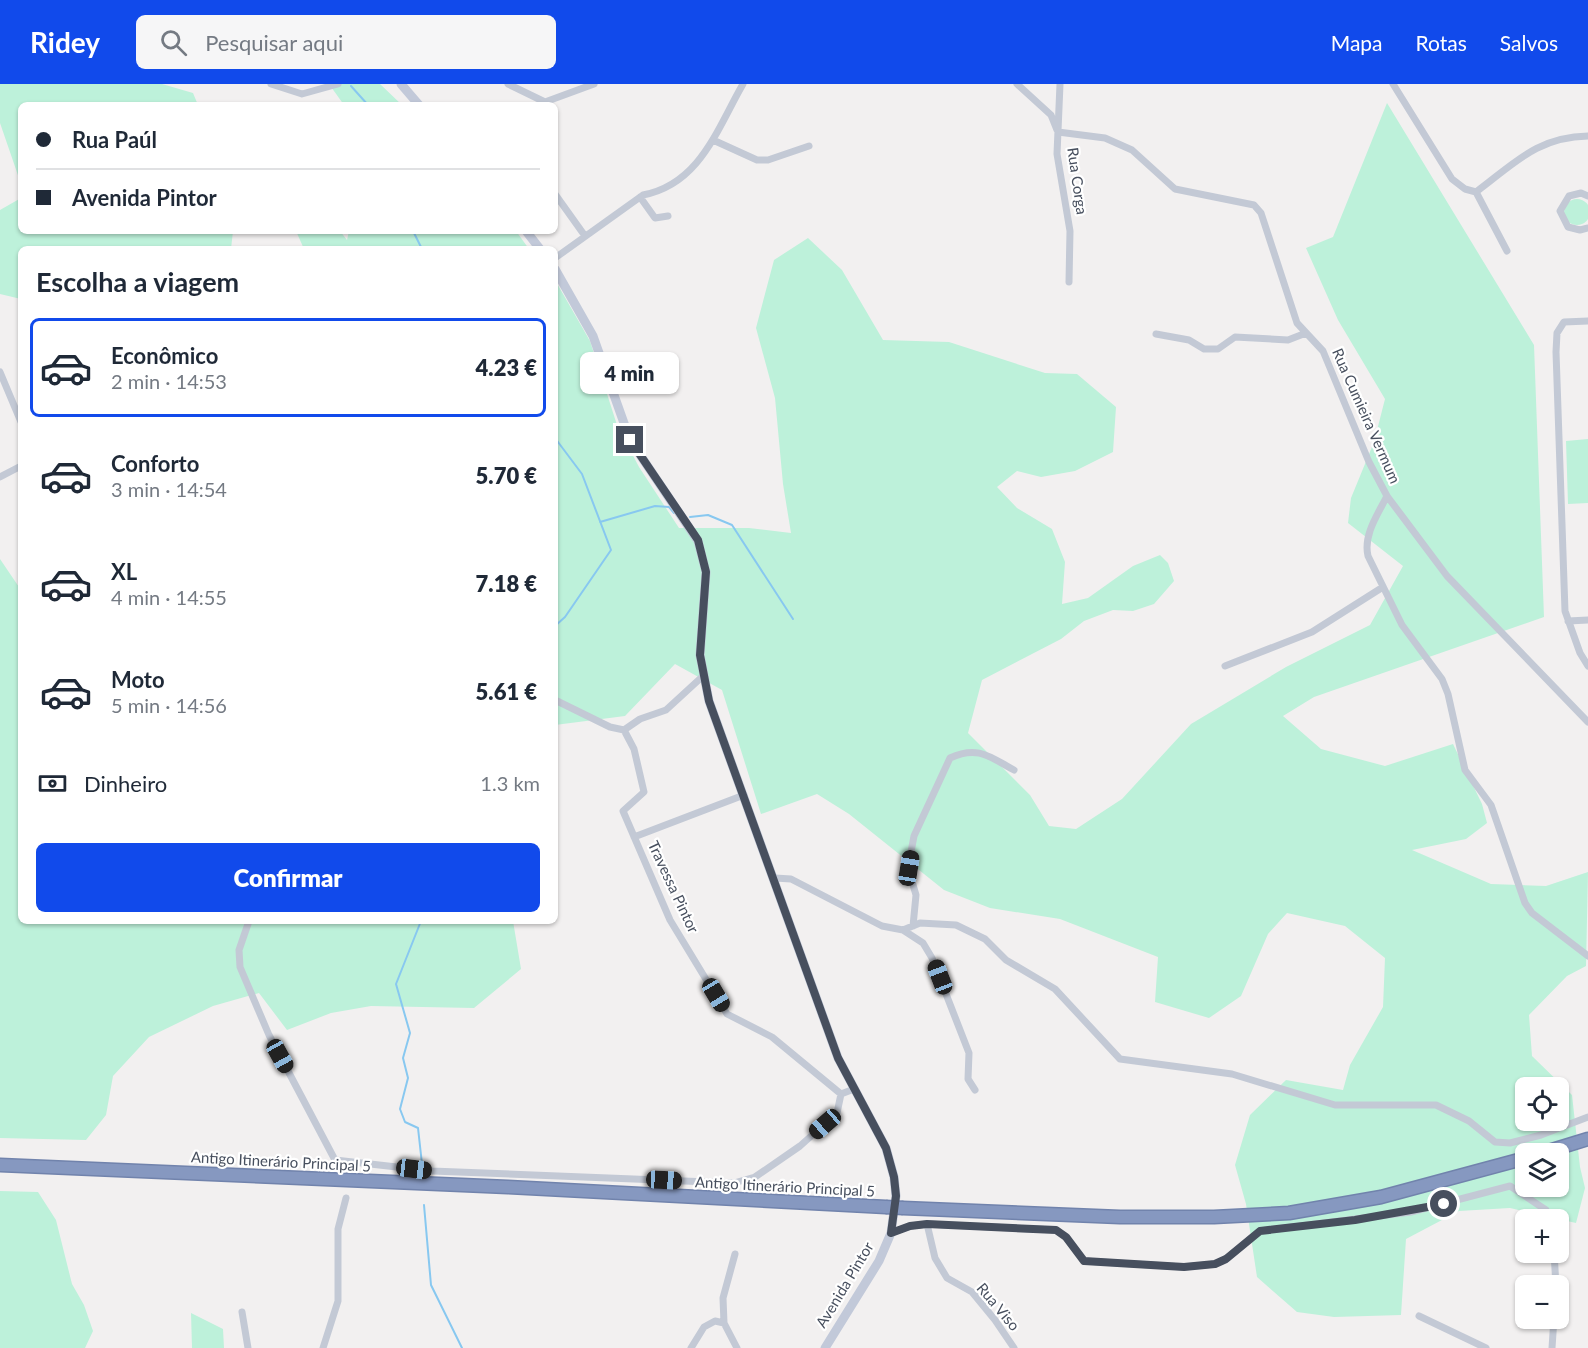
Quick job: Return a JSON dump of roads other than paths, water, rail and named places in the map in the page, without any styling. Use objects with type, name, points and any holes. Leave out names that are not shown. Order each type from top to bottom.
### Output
[{"type":"highway","points":[[1569,1145],[1588,1139]]},
{"type":"highway","name":"Antigo Itinerário Principal 5","points":[[0,1165],[496,1186],[903,1208],[1214,1217],[1289,1213],[1335,1207],[1515,1161]]},
{"type":"street","points":[[271,84],[302,94],[338,84]]},
{"type":"street","points":[[401,84],[416,102]]},
{"type":"street","points":[[508,84],[545,102],[594,84]]},
{"type":"street","points":[[558,256],[640,197],[657,192],[689,172],[714,140],[743,84]]},
{"type":"street","points":[[1017,84],[1051,115],[1058,132]]},
{"type":"street","name":"Rua Corga","points":[[1060,84],[1057,154],[1070,231],[1069,282]]},
{"type":"street","points":[[1393,84],[1452,179],[1465,189],[1476,192],[1507,251]]},
{"type":"street","name":"Rua Cumieira Vermum","points":[[1058,132],[1105,138],[1132,150],[1175,189],[1254,205],[1261,213],[1297,322],[1323,351],[1369,462],[1387,496],[1448,576],[1588,722]]},
{"type":"street","points":[[1476,192],[1533,149],[1562,137],[1588,136]]},
{"type":"street","points":[[714,140],[757,160],[768,160],[809,146]]},
{"type":"street","points":[[1588,196],[1581,193],[1569,196],[1560,211],[1568,227],[1580,230],[1588,228]]},
{"type":"street","points":[[640,197],[655,218],[668,216]]},
{"type":"street","points":[[558,198],[585,236]]},
{"type":"street","points":[[528,234],[538,246]]},
{"type":"street","name":"Avenida Pintor","points":[[558,274],[593,336],[630,440],[698,540],[706,572],[700,644],[703,676],[709,701],[775,878],[838,1058],[886,1148],[894,1177],[896,1196],[891,1233],[879,1261],[825,1348]]},
{"type":"street","points":[[1588,321],[1564,322],[1557,333],[1558,472],[1568,621],[1580,653],[1588,666]]},
{"type":"street","points":[[1156,334],[1189,340],[1204,349],[1218,349],[1235,337],[1288,340],[1306,333]]},
{"type":"street","points":[[0,372],[18,415]]},
{"type":"street","points":[[0,477],[18,468]]},
{"type":"street","points":[[1387,496],[1372,524],[1366,546],[1383,588],[1402,625],[1442,679],[1465,770],[1491,806],[1525,903],[1532,913],[1588,956]]},
{"type":"street","points":[[1225,666],[1312,632],[1383,588]]},
{"type":"street","points":[[1568,621],[1588,620]]},
{"type":"street","points":[[558,701],[610,727],[624,730],[640,719],[666,710],[703,676]]},
{"type":"street","name":"Travessa Pintor","points":[[624,730],[634,749],[644,792],[623,811],[670,920],[727,1014],[772,1037],[842,1094]]},
{"type":"street","points":[[913,926],[916,895],[909,868],[914,836],[950,758],[963,752],[979,752],[1014,770]]},
{"type":"street","points":[[634,837],[744,795]]},
{"type":"street","points":[[775,878],[791,879],[882,926],[903,930],[923,943],[932,958],[969,1053],[968,1079],[975,1090]]},
{"type":"street","points":[[903,930],[920,923],[956,925],[985,939],[1006,960],[1055,989],[1120,1059],[1232,1074],[1335,1106],[1436,1105],[1469,1121],[1495,1142],[1510,1143],[1541,1136],[1588,1117]]},
{"type":"street","points":[[248,924],[239,950],[240,967],[268,1035],[335,1160],[432,1171],[734,1183],[755,1177],[800,1146],[837,1113],[842,1094],[854,1089]]},
{"type":"street","points":[[891,1233],[910,1226],[927,1224],[1056,1230],[1066,1237],[1084,1261],[1184,1267],[1215,1264],[1226,1259],[1260,1231],[1411,1212],[1510,1186],[1544,1209]]},
{"type":"street","points":[[323,1348],[338,1301],[338,1229],[346,1198]]},
{"type":"street","name":"Rua Viso","points":[[927,1224],[935,1258],[947,1278],[972,1292],[1014,1348]]},
{"type":"street","points":[[735,1254],[723,1298],[724,1323],[737,1348]]},
{"type":"street","points":[[242,1312],[248,1348]]},
{"type":"street","points":[[1419,1317],[1486,1348]]},
{"type":"street","points":[[691,1348],[704,1327],[715,1321],[724,1323]]},
{"type":"street","points":[[1552,1348],[1553,1329]]},
{"type":"waterway","points":[[351,86],[365,102]]},
{"type":"waterway","points":[[414,234],[420,246]]},
{"type":"waterway","points":[[558,442],[582,474],[611,550],[565,617],[558,623]]},
{"type":"waterway","points":[[600,522],[655,506],[669,507],[674,513]]},
{"type":"waterway","points":[[690,517],[708,515],[732,525],[793,619]]},
{"type":"waterway","points":[[420,924],[396,984],[410,1033],[403,1058],[408,1078],[400,1109],[405,1122],[418,1128],[422,1164]]},
{"type":"waterway","points":[[424,1205],[431,1285],[462,1348]]}]
